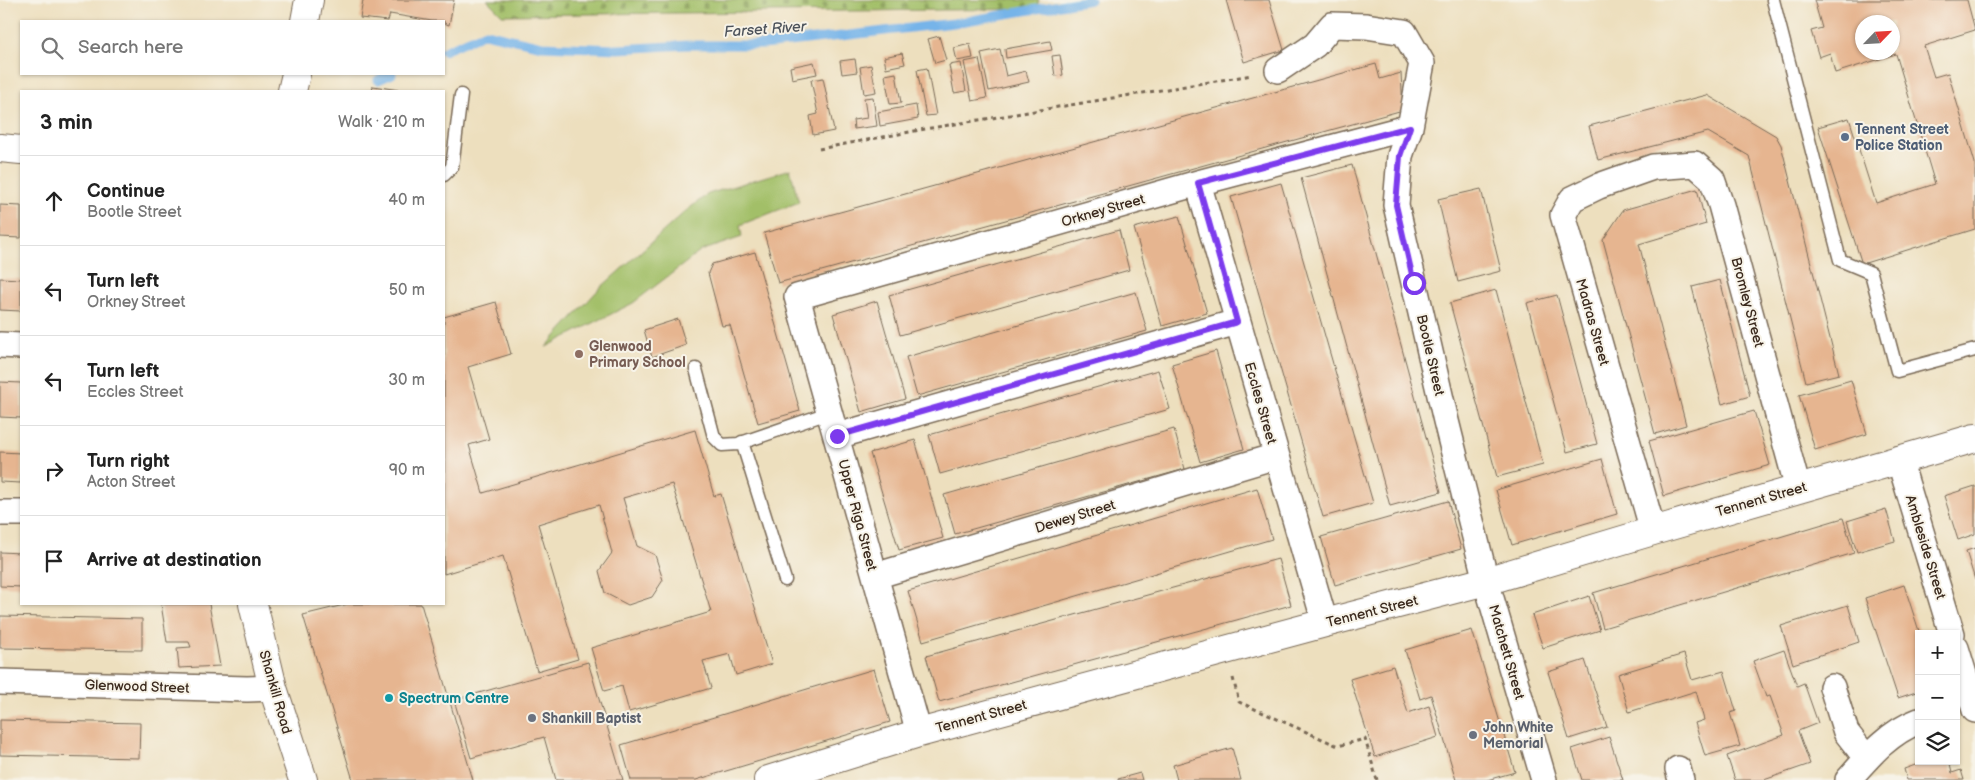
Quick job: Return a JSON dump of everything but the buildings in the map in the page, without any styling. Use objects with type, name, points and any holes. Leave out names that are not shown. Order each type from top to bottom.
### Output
[{"type":"street","points":[[305,20],[309,0]]},
{"type":"street","name":"Bootle Street","points":[[1278,70],[1314,45],[1332,25],[1366,26],[1404,32],[1422,62],[1410,127],[1400,156],[1396,205],[1486,581]]},
{"type":"street","points":[[292,90],[296,75]]},
{"type":"street","name":"Orkney Street","points":[[797,296],[1198,183],[1410,127]]},
{"type":"street","points":[[0,148],[20,150]]},
{"type":"street","name":"Bromley Street","points":[[1653,167],[1695,164],[1712,179],[1721,205],[1798,489]]},
{"type":"street","name":"Madras Street","points":[[1652,531],[1563,215],[1572,199],[1600,186],[1653,167]]},
{"type":"street","name":"Eccles Street","points":[[1198,183],[1325,623]]},
{"type":"street","name":"Upper Riga Street","points":[[797,296],[831,412],[919,733]]},
{"type":"street","points":[[837,436],[1237,322]]},
{"type":"street","points":[[0,345],[20,346]]},
{"type":"street","name":"Tennent Street","points":[[768,780],[919,733],[1486,581],[1975,438]]},
{"type":"street","name":"Dewey Street","points":[[875,576],[1276,456]]},
{"type":"street","name":"Ambleside Street","points":[[1900,459],[1951,630]]},
{"type":"street","points":[[0,513],[20,513]]},
{"type":"street","name":"Matchett Street","points":[[1486,581],[1540,779]]},
{"type":"street","name":"Shankill Road","points":[[253,605],[273,688],[303,780]]},
{"type":"street","points":[[1960,668],[1968,707]]},
{"type":"street","name":"Glenwood Street","points":[[0,682],[273,688]]},
{"type":"street","points":[[1832,687],[1846,732],[1867,759]]},
{"type":"street","points":[[1848,780],[1875,749],[1906,726],[1915,723]]},
{"type":"lane","points":[[1773,0],[1840,260],[1871,273],[1897,371],[1975,350]]},
{"type":"lane","points":[[445,174],[452,167],[461,95]]},
{"type":"lane","points":[[696,369],[714,437],[722,445],[742,442],[831,412]]},
{"type":"lane","points":[[742,442],[785,580]]},
{"type":"path","points":[[819,149],[925,129],[1278,70]]},
{"type":"path","points":[[1225,650],[1240,702],[1338,746],[1365,739],[1377,780]]},
{"type":"green space","points":[[487,0],[1039,0],[1036,9],[502,15]]},
{"type":"green space","points":[[790,169],[799,202],[740,225],[742,237],[701,251],[633,303],[546,347],[598,290],[687,210],[708,194]]},
{"type":"waterway","name":"Farset River","points":[[445,51],[485,33],[542,46],[618,49],[688,45],[763,45],[954,23],[1090,0]]},
{"type":"waterway","name":"Farset River","points":[[378,80],[390,75]]},
{"type":"place","name":"Tennent Street Police Station","points":[[1845,137]]},
{"type":"place","name":"Glenwood Primary School","points":[[579,354]]},
{"type":"place","name":"Spectrum Centre","points":[[389,698]]},
{"type":"place","name":"Shankill Baptist","points":[[532,718]]},
{"type":"place","name":"John White Memorial","points":[[1473,735]]},
{"type":"route","points":[[837,436],[1237,322],[1198,183],[1410,127],[1400,156],[1396,205],[1414,283]]}]
